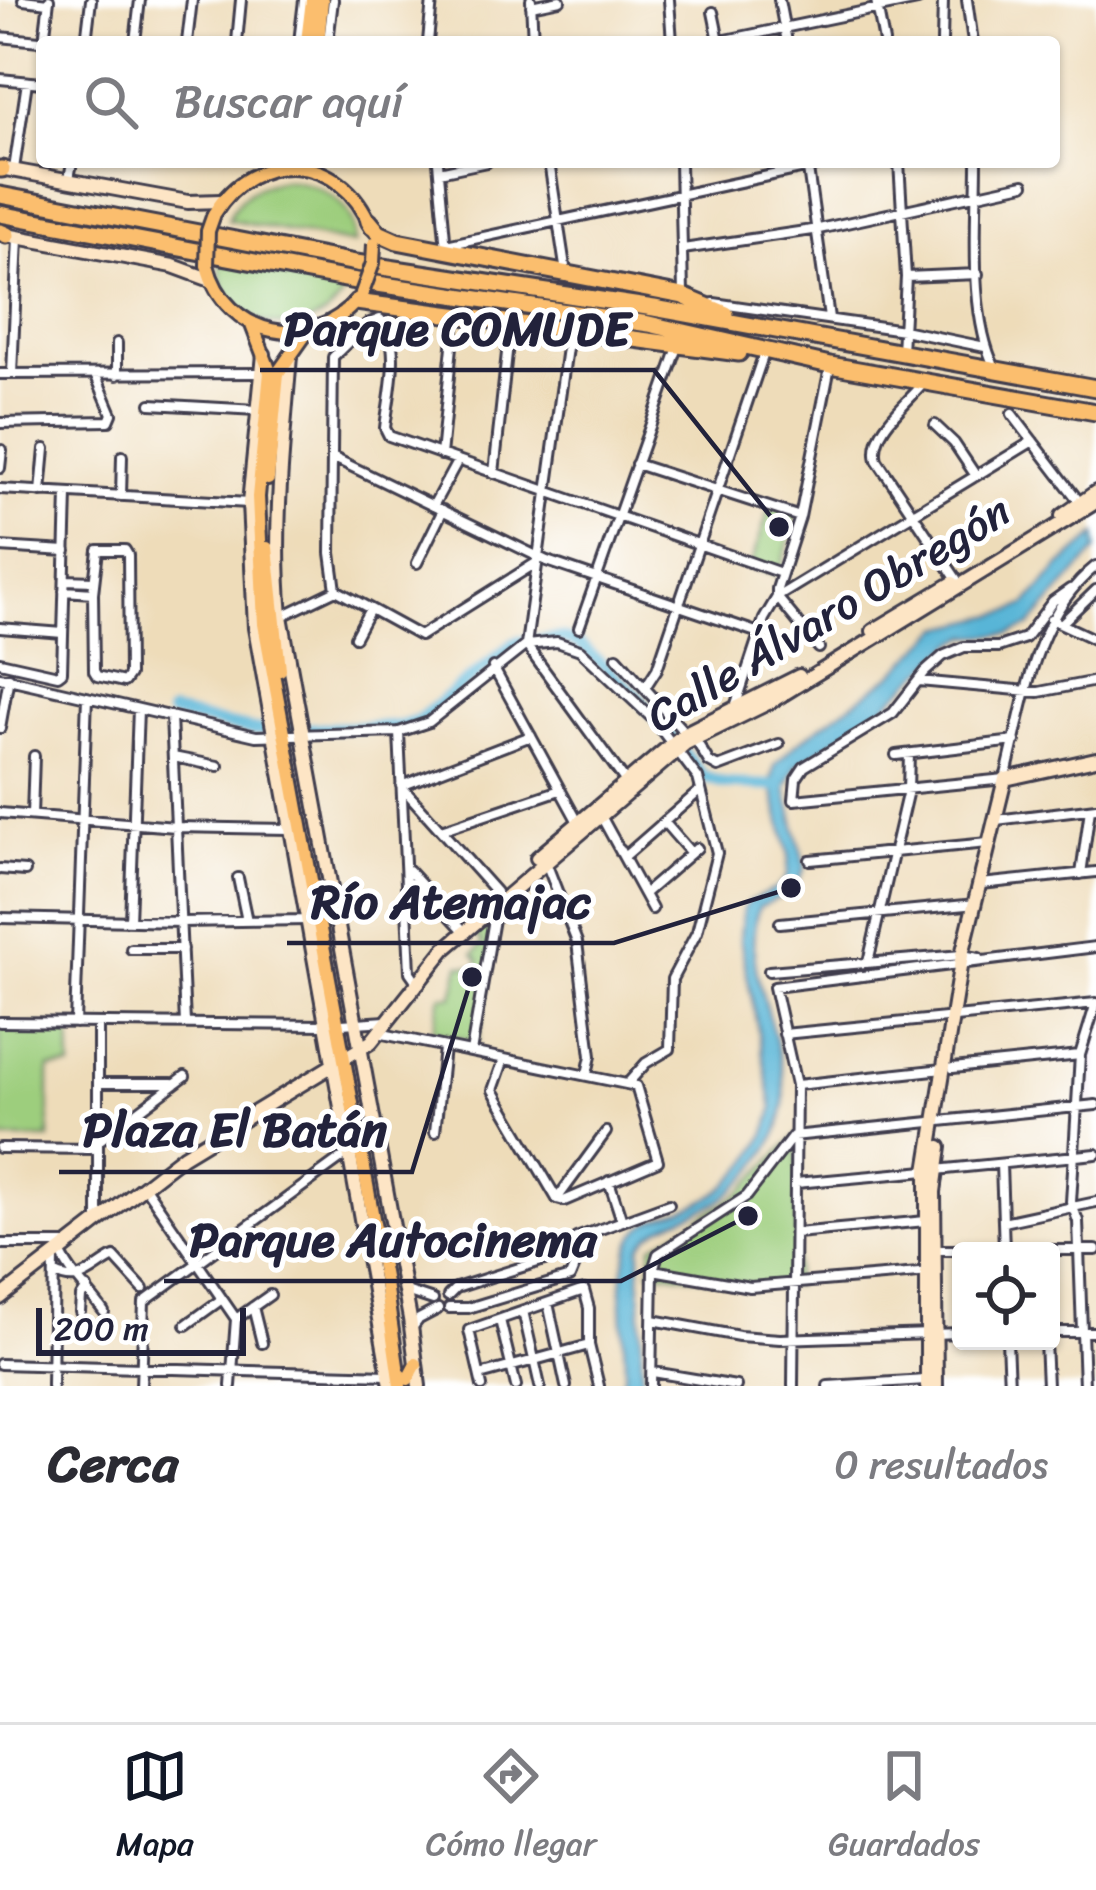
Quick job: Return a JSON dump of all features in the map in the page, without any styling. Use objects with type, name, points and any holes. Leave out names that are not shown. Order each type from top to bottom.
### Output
[{"type":"highway","points":[[0,195],[356,263],[768,328],[1096,388]]},
{"type":"highway","points":[[0,214],[350,280],[649,324],[830,365],[1042,400],[1096,416]]},
{"type":"highway","points":[[369,221],[397,241],[682,296],[768,328]]},
{"type":"highway","points":[[359,297],[510,323],[801,359]]},
{"type":"highway","points":[[1037,378],[1096,376]]},
{"type":"main road","points":[[306,36],[308,0]]},
{"type":"main road","points":[[307,36],[322,0]]},
{"type":"main road","points":[[264,168],[221,201],[208,231],[207,266],[223,302],[252,326],[277,333],[308,332],[334,321],[359,297],[373,262],[374,244],[361,205],[326,168]]},
{"type":"main road","points":[[302,168],[335,180]]},
{"type":"main road","points":[[252,326],[270,372],[258,497],[268,622],[292,716],[287,735]]},
{"type":"main road","points":[[308,332],[278,373],[268,474],[272,703],[287,735],[403,1383]]},
{"type":"main road","points":[[347,1057],[403,1383]]},
{"type":"main road","points":[[363,1216],[370,1198]]},
{"type":"main road","points":[[403,1383],[416,1364]]},
{"type":"street","points":[[23,0],[48,1],[46,36]]},
{"type":"street","points":[[87,36],[91,0]]},
{"type":"street","points":[[136,36],[140,0]]},
{"type":"street","points":[[188,36],[192,0]]},
{"type":"street","points":[[238,36],[242,0]]},
{"type":"street","points":[[329,36],[333,0]]},
{"type":"street","points":[[429,36],[432,0]]},
{"type":"street","points":[[533,36],[531,3],[560,0]]},
{"type":"street","points":[[668,0],[671,36]]},
{"type":"street","points":[[779,0],[786,36]]},
{"type":"street","points":[[744,36],[876,4],[918,0]]},
{"type":"street","points":[[942,36],[943,0]]},
{"type":"street","points":[[967,0],[972,36]]},
{"type":"street","points":[[876,4],[883,36]]},
{"type":"street","points":[[713,12],[717,36]]},
{"type":"street","points":[[0,37],[36,41]]},
{"type":"street","points":[[0,79],[36,83]]},
{"type":"street","points":[[27,82],[4,169],[188,202],[221,201]]},
{"type":"street","points":[[69,181],[70,168]]},
{"type":"street","points":[[439,168],[446,248],[796,168]]},
{"type":"street","points":[[550,168],[567,275]]},
{"type":"street","points":[[680,168],[682,296]]},
{"type":"street","points":[[809,168],[829,318]]},
{"type":"street","points":[[900,168],[906,277],[902,354]]},
{"type":"street","points":[[977,168],[978,274],[985,347],[997,371]]},
{"type":"street","points":[[683,249],[819,229],[1024,184]]},
{"type":"street","points":[[12,374],[6,235],[173,266],[211,280]]},
{"type":"street","points":[[906,277],[978,274]]},
{"type":"street","points":[[701,302],[829,318],[985,347]]},
{"type":"street","points":[[441,454],[456,315]]},
{"type":"street","points":[[336,590],[331,554],[334,354],[372,320],[380,319],[387,324],[392,354],[387,434],[782,573]]},
{"type":"street","points":[[494,473],[510,323]]},
{"type":"street","points":[[569,331],[526,645],[626,782]]},
{"type":"street","points":[[117,343],[117,375]]},
{"type":"street","points":[[579,628],[679,346]]},
{"type":"street","points":[[264,353],[249,503],[268,622],[336,590]]},
{"type":"street","points":[[646,686],[657,669],[763,356]]},
{"type":"street","points":[[732,716],[759,633],[777,597],[800,518],[830,365]]},
{"type":"street","points":[[0,374],[262,373]]},
{"type":"street","points":[[0,424],[109,421],[112,414],[96,376]]},
{"type":"street","points":[[927,380],[877,438],[874,450],[957,580]]},
{"type":"street","points":[[151,404],[257,410]]},
{"type":"street","points":[[1012,414],[1087,506]]},
{"type":"street","points":[[935,425],[976,476]]},
{"type":"street","points":[[777,597],[1033,440]]},
{"type":"street","points":[[41,492],[45,449]]},
{"type":"street","points":[[0,468],[2,450]]},
{"type":"street","points":[[121,496],[122,456]]},
{"type":"street","points":[[332,457],[538,559],[759,633]]},
{"type":"street","points":[[417,563],[458,460]]},
{"type":"street","points":[[636,464],[800,518]]},
{"type":"street","points":[[0,489],[249,503]]},
{"type":"street","name":"Calle Álvaro Obregón","points":[[462,928],[626,782],[681,742],[872,642],[1087,506],[1096,492]]},
{"type":"street","points":[[8,674],[60,674],[67,494]]},
{"type":"street","name":"Calle Álvaro Obregón","points":[[732,716],[1087,506]]},
{"type":"street","points":[[0,547],[65,551]]},
{"type":"street","points":[[98,550],[128,552],[129,675],[124,682],[95,674],[94,581],[98,550]]},
{"type":"street","points":[[336,590],[420,635],[538,559]]},
{"type":"street","points":[[1096,566],[1053,601],[1025,638],[998,647],[952,650],[933,663],[893,713],[804,767],[796,779],[794,800],[1005,779],[1096,759]]},
{"type":"street","points":[[64,586],[94,581]]},
{"type":"street","points":[[64,586],[93,593]]},
{"type":"street","points":[[828,1386],[930,1384],[932,1170],[977,903],[1027,691],[1052,619],[1070,589]]},
{"type":"street","points":[[1063,622],[1096,590]]},
{"type":"street","points":[[777,597],[819,648]]},
{"type":"street","points":[[355,637],[370,609]]},
{"type":"street","points":[[1052,619],[1096,640]]},
{"type":"street","points":[[0,628],[63,633]]},
{"type":"street","points":[[0,662],[8,674],[87,697],[256,736],[399,732],[429,722],[526,645],[557,642],[580,650],[653,719],[709,763],[718,767],[779,744]]},
{"type":"street","points":[[617,657],[646,686],[681,742],[698,778],[717,853],[697,932],[672,979],[670,1049],[646,1064],[632,1084]]},
{"type":"street","points":[[493,668],[580,826]]},
{"type":"street","points":[[0,728],[8,674]]},
{"type":"street","points":[[918,681],[1027,691],[1096,681]]},
{"type":"street","points":[[75,1022],[87,697]]},
{"type":"street","points":[[130,921],[138,709]]},
{"type":"street","points":[[171,717],[185,1024]]},
{"type":"street","points":[[399,732],[410,972],[417,982]]},
{"type":"street","points":[[0,918],[181,922],[321,917],[290,829],[287,735]]},
{"type":"street","points":[[400,786],[531,736]]},
{"type":"street","points":[[896,755],[1015,741]]},
{"type":"street","name":"Calle Álvaro Obregón","points":[[580,826],[601,814],[681,742]]},
{"type":"street","points":[[868,962],[908,790],[909,754]]},
{"type":"street","points":[[32,815],[34,756]]},
{"type":"street","points":[[173,758],[218,766]]},
{"type":"street","points":[[400,786],[496,892]]},
{"type":"street","points":[[441,830],[560,790]]},
{"type":"street","points":[[624,857],[696,794]]},
{"type":"street","points":[[995,820],[1093,809],[1081,874]]},
{"type":"street","points":[[0,813],[176,827],[290,829]]},
{"type":"street","points":[[601,814],[652,909]]},
{"type":"street","points":[[644,894],[694,850],[664,822]]},
{"type":"street","points":[[811,860],[990,843]]},
{"type":"street","points":[[544,857],[577,942],[591,1056],[587,1074]]},
{"type":"street","name":"Calle Álvaro Obregón","points":[[0,1298],[214,1135],[378,1034],[462,928],[496,892],[544,857]]},
{"type":"street","points":[[407,868],[462,928]]},
{"type":"street","points":[[0,869],[25,871]]},
{"type":"street","points":[[981,884],[1096,872]]},
{"type":"street","points":[[238,878],[247,921]]},
{"type":"street","points":[[780,923],[977,903]]},
{"type":"street","points":[[471,1052],[494,919]]},
{"type":"street","points":[[770,971],[1096,947]]},
{"type":"street","points":[[131,950],[182,949]]},
{"type":"street","points":[[793,1386],[796,1085],[772,994],[776,986],[968,956]]},
{"type":"street","points":[[784,1034],[1096,1003],[1080,1055],[1072,1207],[1077,1216],[1084,1386]]},
{"type":"street","points":[[0,1022],[387,1021]]},
{"type":"street","points":[[98,1023],[98,1222]]},
{"type":"street","points":[[378,1034],[632,1084]]},
{"type":"street","points":[[435,1132],[444,1048]]},
{"type":"street","points":[[796,1085],[1080,1055]]},
{"type":"street","points":[[0,1364],[232,1370],[403,1383],[350,1152],[338,1082],[347,1057]]},
{"type":"street","points":[[347,1057],[404,1290],[416,1364]]},
{"type":"street","points":[[504,1059],[493,1090],[557,1199],[564,1201],[658,1161],[632,1084]]},
{"type":"street","points":[[316,1075],[338,1082]]},
{"type":"street","points":[[0,1148],[98,1145],[185,1076]]},
{"type":"street","points":[[99,1083],[174,1083]]},
{"type":"street","points":[[651,1386],[653,1270],[664,1248],[747,1196],[797,1134],[1096,1105]]},
{"type":"street","points":[[557,1199],[606,1132]]},
{"type":"street","points":[[141,1386],[143,1302],[350,1152]]},
{"type":"street","points":[[796,1183],[1096,1154]]},
{"type":"street","points":[[1000,1164],[1004,1242]]},
{"type":"street","points":[[609,1181],[622,1221]]},
{"type":"street","points":[[144,1186],[236,1319],[231,1386]]},
{"type":"street","points":[[1003,1222],[1096,1202]]},
{"type":"street","points":[[576,1238],[669,1204]]},
{"type":"street","points":[[796,1233],[929,1220]]},
{"type":"street","points":[[929,1220],[933,1250],[929,1272]]},
{"type":"street","points":[[0,1244],[61,1250]]},
{"type":"street","points":[[52,1386],[54,1273],[61,1250]]},
{"type":"street","points":[[61,1250],[66,1266],[104,1312]]},
{"type":"street","points":[[933,1250],[952,1250]]},
{"type":"street","points":[[1060,1250],[1096,1250]]},
{"type":"street","points":[[448,1296],[456,1288],[560,1255],[568,1256],[575,1265],[570,1277],[468,1308],[449,1308]]},
{"type":"street","points":[[80,1312],[84,1283],[114,1257],[143,1289]]},
{"type":"street","points":[[653,1270],[750,1287],[929,1272]]},
{"type":"street","points":[[54,1273],[84,1283]]},
{"type":"street","points":[[404,1290],[436,1304],[411,1329]]},
{"type":"street","points":[[589,1346],[511,1366],[481,1380],[469,1330],[584,1290],[589,1346],[599,1386]]},
{"type":"street","points":[[236,1319],[270,1295]]},
{"type":"street","points":[[186,1325],[222,1299]]},
{"type":"street","points":[[548,1303],[566,1386]]},
{"type":"street","points":[[253,1307],[262,1343]]},
{"type":"street","points":[[523,1311],[540,1386]]},
{"type":"street","points":[[500,1320],[516,1386]]},
{"type":"street","points":[[653,1320],[739,1336],[952,1333]]},
{"type":"street","points":[[1060,1332],[1096,1332]]},
{"type":"street","points":[[1007,1350],[1009,1386]]},
{"type":"street","points":[[1045,1350],[1047,1386]]},
{"type":"street","points":[[653,1372],[736,1386]]},
{"type":"shaded area","points":[[1096,1009],[1096,1104],[1079,1105],[1082,1054]]},
{"type":"green space","points":[[283,180],[322,190],[343,206],[354,230],[354,244],[228,220],[250,192]]},
{"type":"green space","points":[[221,262],[346,287],[334,307],[316,319],[273,324],[234,304],[223,286]]},
{"type":"green space","points":[[771,504],[798,511],[778,576],[750,567]]},
{"type":"green space","points":[[488,913],[499,914],[500,922],[478,1042],[433,1031],[441,996],[453,996],[460,965],[478,967],[474,954],[483,943],[473,931]]},
{"type":"green space","points":[[70,1025],[71,1067],[49,1068],[49,1139],[0,1139],[0,1026]]},
{"type":"green space","points":[[797,1134],[795,1286],[764,1287],[650,1271],[652,1246],[738,1195]]},
{"type":"water","points":[[1096,535],[1096,551],[1029,627],[1010,634],[969,636],[954,643],[882,708],[796,766],[786,788],[805,867],[794,891],[759,907],[754,934],[761,991],[784,1079],[777,1133],[735,1189],[654,1232],[640,1248],[642,1381],[639,1386],[620,1386],[625,1373],[622,1283],[636,1234],[652,1221],[701,1202],[730,1182],[753,1156],[769,1125],[773,1108],[740,938],[748,902],[777,888],[787,877],[789,855],[771,783],[775,765],[796,744],[892,675],[941,628],[1027,604]]},
{"type":"waterway","points":[[171,713],[254,730],[401,726],[417,721],[516,642],[562,638],[578,643],[635,693],[704,777],[726,784],[780,786]]},
{"type":"place","name":"Parque COMUDE","points":[[779,527]]},
{"type":"place","name":"Río Atemajac","points":[[791,888]]},
{"type":"place","name":"Plaza El Batán","points":[[472,977]]},
{"type":"place","name":"Parque Autocinema","points":[[748,1216]]}]
